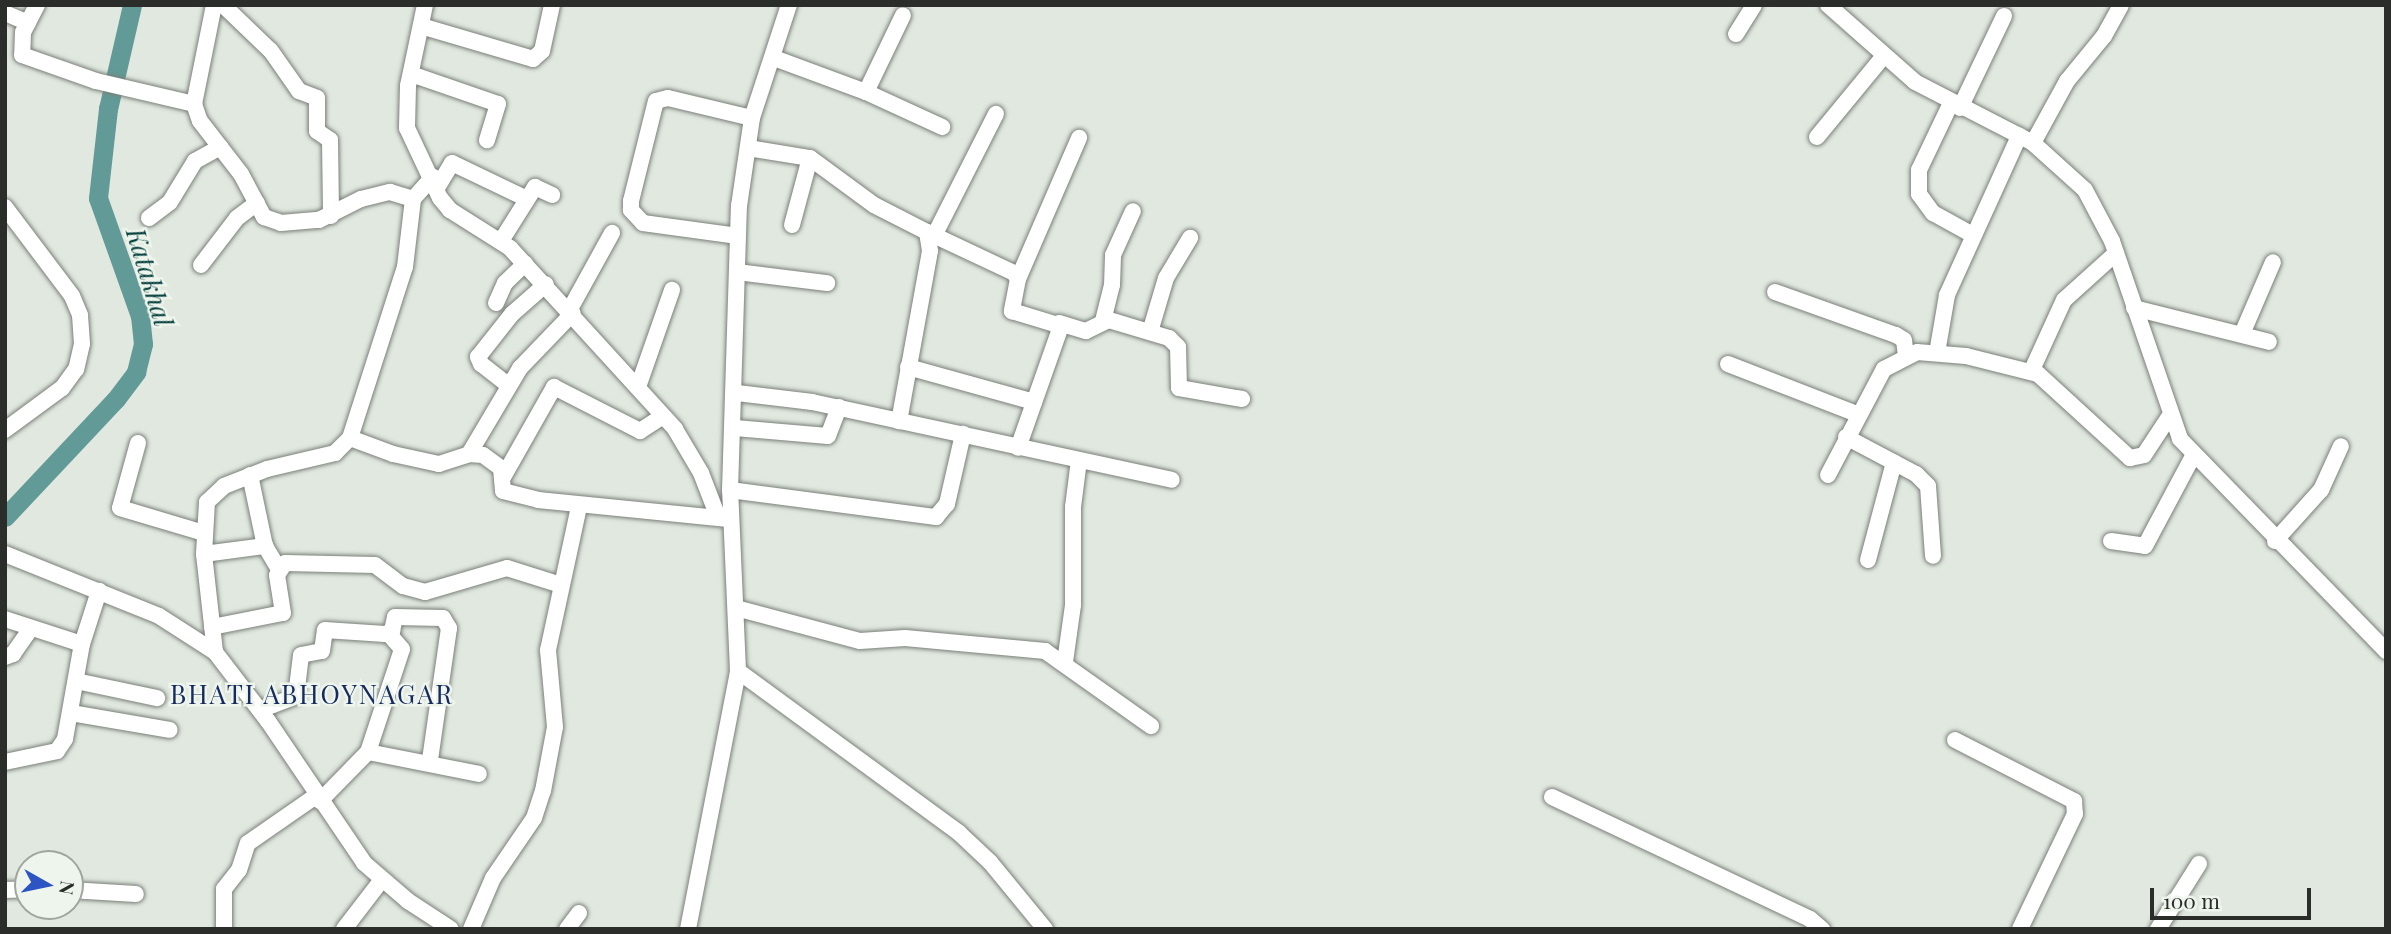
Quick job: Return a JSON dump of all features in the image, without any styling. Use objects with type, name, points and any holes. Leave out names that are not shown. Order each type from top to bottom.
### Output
[{"type":"street","points":[[37,5],[28,23],[22,55],[96,81],[194,104]]},
{"type":"street","points":[[214,5],[194,104],[200,121],[271,222],[331,216],[381,193],[414,199]]},
{"type":"street","points":[[223,5],[271,51],[299,91],[317,98],[317,131],[330,140],[331,216]]},
{"type":"street","points":[[425,5],[411,74],[407,128],[450,210],[501,241],[571,311],[688,447],[724,518],[736,608],[738,671],[688,929]]},
{"type":"street","points":[[421,26],[533,59],[542,51],[552,5]]},
{"type":"street","points":[[724,518],[730,490],[736,428],[738,236],[748,148],[752,118],[774,58],[789,5]]},
{"type":"street","points":[[1736,34],[1754,5]]},
{"type":"street","points":[[1828,5],[1883,57],[1955,106],[2026,139],[2085,190],[2116,253],[2169,416],[2193,456],[2386,651]]},
{"type":"street","points":[[1937,353],[1947,295],[1973,235],[2026,139],[2067,81],[2105,36],[2121,5]]},
{"type":"street","points":[[5,13],[28,23]]},
{"type":"street","points":[[866,92],[903,15]]},
{"type":"street","points":[[1973,235],[1933,213],[1919,194],[1919,170],[2004,16]]},
{"type":"street","points":[[1817,138],[1883,57]]},
{"type":"street","points":[[774,58],[866,92],[942,127]]},
{"type":"street","points":[[411,74],[498,103],[487,140]]},
{"type":"street","points":[[738,236],[643,223],[631,211],[631,201],[656,101],[667,98],[752,118]]},
{"type":"street","points":[[898,421],[930,251],[930,234],[996,114]]},
{"type":"street","points":[[1079,138],[1018,279],[1012,311],[1086,331],[1102,320],[1112,285],[1113,255],[1133,211]]},
{"type":"street","points":[[149,218],[170,202],[195,161],[220,147]]},
{"type":"street","points":[[748,148],[810,158],[874,205],[1018,279]]},
{"type":"street","points":[[792,225],[810,158]]},
{"type":"street","points":[[215,652],[205,554],[207,502],[214,492],[250,475],[335,453],[350,438],[405,267],[414,199],[435,182],[452,163],[527,199]]},
{"type":"street","points":[[501,241],[535,187],[552,195]]},
{"type":"street","points":[[201,265],[237,218],[257,203]]},
{"type":"street","points":[[5,207],[72,296],[80,315],[82,344],[76,369],[62,388],[5,430]]},
{"type":"street","points":[[470,454],[508,385],[571,311],[612,233]]},
{"type":"street","points":[[1150,332],[1166,278],[1190,238]]},
{"type":"street","points":[[2031,372],[2064,300],[2116,253]]},
{"type":"street","points":[[2242,334],[2273,262]]},
{"type":"street","points":[[496,303],[505,283],[525,264]]},
{"type":"street","points":[[737,272],[827,283]]},
{"type":"street","points":[[508,385],[481,364],[478,356],[512,314],[546,284]]},
{"type":"street","points":[[638,387],[672,290]]},
{"type":"street","points":[[1775,292],[1896,335],[1904,340],[1906,356]]},
{"type":"street","points":[[2134,309],[2269,341]]},
{"type":"street","points":[[1102,320],[1169,338],[1178,347],[1179,388],[1242,399]]},
{"type":"street","points":[[1018,449],[1060,331],[1059,323]]},
{"type":"street","points":[[1828,475],[1857,414],[1884,369],[1906,356],[1937,353],[2031,372],[2048,381],[2130,458],[2144,455],[2169,416]]},
{"type":"street","points":[[1727,363],[1857,414]]},
{"type":"street","points":[[908,367],[1034,402]]},
{"type":"street","points":[[500,482],[555,387],[640,431],[663,416]]},
{"type":"street","points":[[737,393],[839,407],[1018,449],[1172,480]]},
{"type":"street","points":[[736,428],[828,436],[839,407]]},
{"type":"street","points":[[730,490],[936,517],[947,504],[963,434]]},
{"type":"street","points":[[350,438],[386,452],[439,464],[470,454],[498,463],[499,488],[507,493],[579,507],[724,518]]},
{"type":"street","points":[[1846,438],[1894,462],[1928,486],[1933,556]]},
{"type":"street","points":[[138,443],[120,508],[204,533]]},
{"type":"street","points":[[2275,541],[2321,490],[2341,446]]},
{"type":"street","points":[[2111,541],[2145,546],[2193,456]]},
{"type":"street","points":[[1065,662],[1073,606],[1073,507],[1079,460]]},
{"type":"street","points":[[1868,560],[1894,462]]},
{"type":"street","points":[[212,627],[283,613],[278,568],[265,546],[250,475]]},
{"type":"street","points":[[471,929],[493,878],[529,827],[543,791],[555,727],[548,650],[579,507]]},
{"type":"street","points":[[205,554],[265,546]]},
{"type":"street","points":[[5,554],[159,616],[215,652],[260,710],[318,798],[381,881],[451,929]]},
{"type":"street","points":[[278,568],[285,563],[375,565],[403,586],[425,592],[507,568],[561,585]]},
{"type":"street","points":[[5,762],[57,751],[72,713],[82,644],[99,591]]},
{"type":"street","points":[[736,608],[860,641],[905,638],[1034,649],[1065,662],[1151,726]]},
{"type":"street","points":[[389,634],[396,617],[448,621],[430,761]]},
{"type":"street","points":[[5,619],[30,630],[82,644]]},
{"type":"street","points":[[5,657],[13,654],[30,630]]},
{"type":"street","points":[[225,929],[224,888],[239,870],[248,843],[318,798],[368,752],[402,649],[389,634],[325,630],[322,651],[301,655],[296,696],[260,710]]},
{"type":"street","points":[[738,671],[958,832],[990,862],[1045,929]]},
{"type":"street","points":[[76,681],[157,698]]},
{"type":"street","points":[[72,713],[170,730]]},
{"type":"street","points":[[1955,740],[2074,800],[2075,814],[2020,929]]},
{"type":"street","points":[[368,752],[430,761],[479,774]]},
{"type":"street","points":[[1552,797],[1810,919],[1822,929]]},
{"type":"street","points":[[2158,929],[2199,864]]},
{"type":"street","points":[[344,929],[381,881]]},
{"type":"street","points":[[84,891],[136,894]]},
{"type":"street","points":[[567,929],[579,913]]},
{"type":"waterway","name":"Katakhal","points":[[5,517],[116,399],[136,372],[143,344],[140,316],[98,198],[108,109],[132,5]]},
{"type":"district","name":"BHATI ABHOYNAGAR","points":[[312,694]]}]
